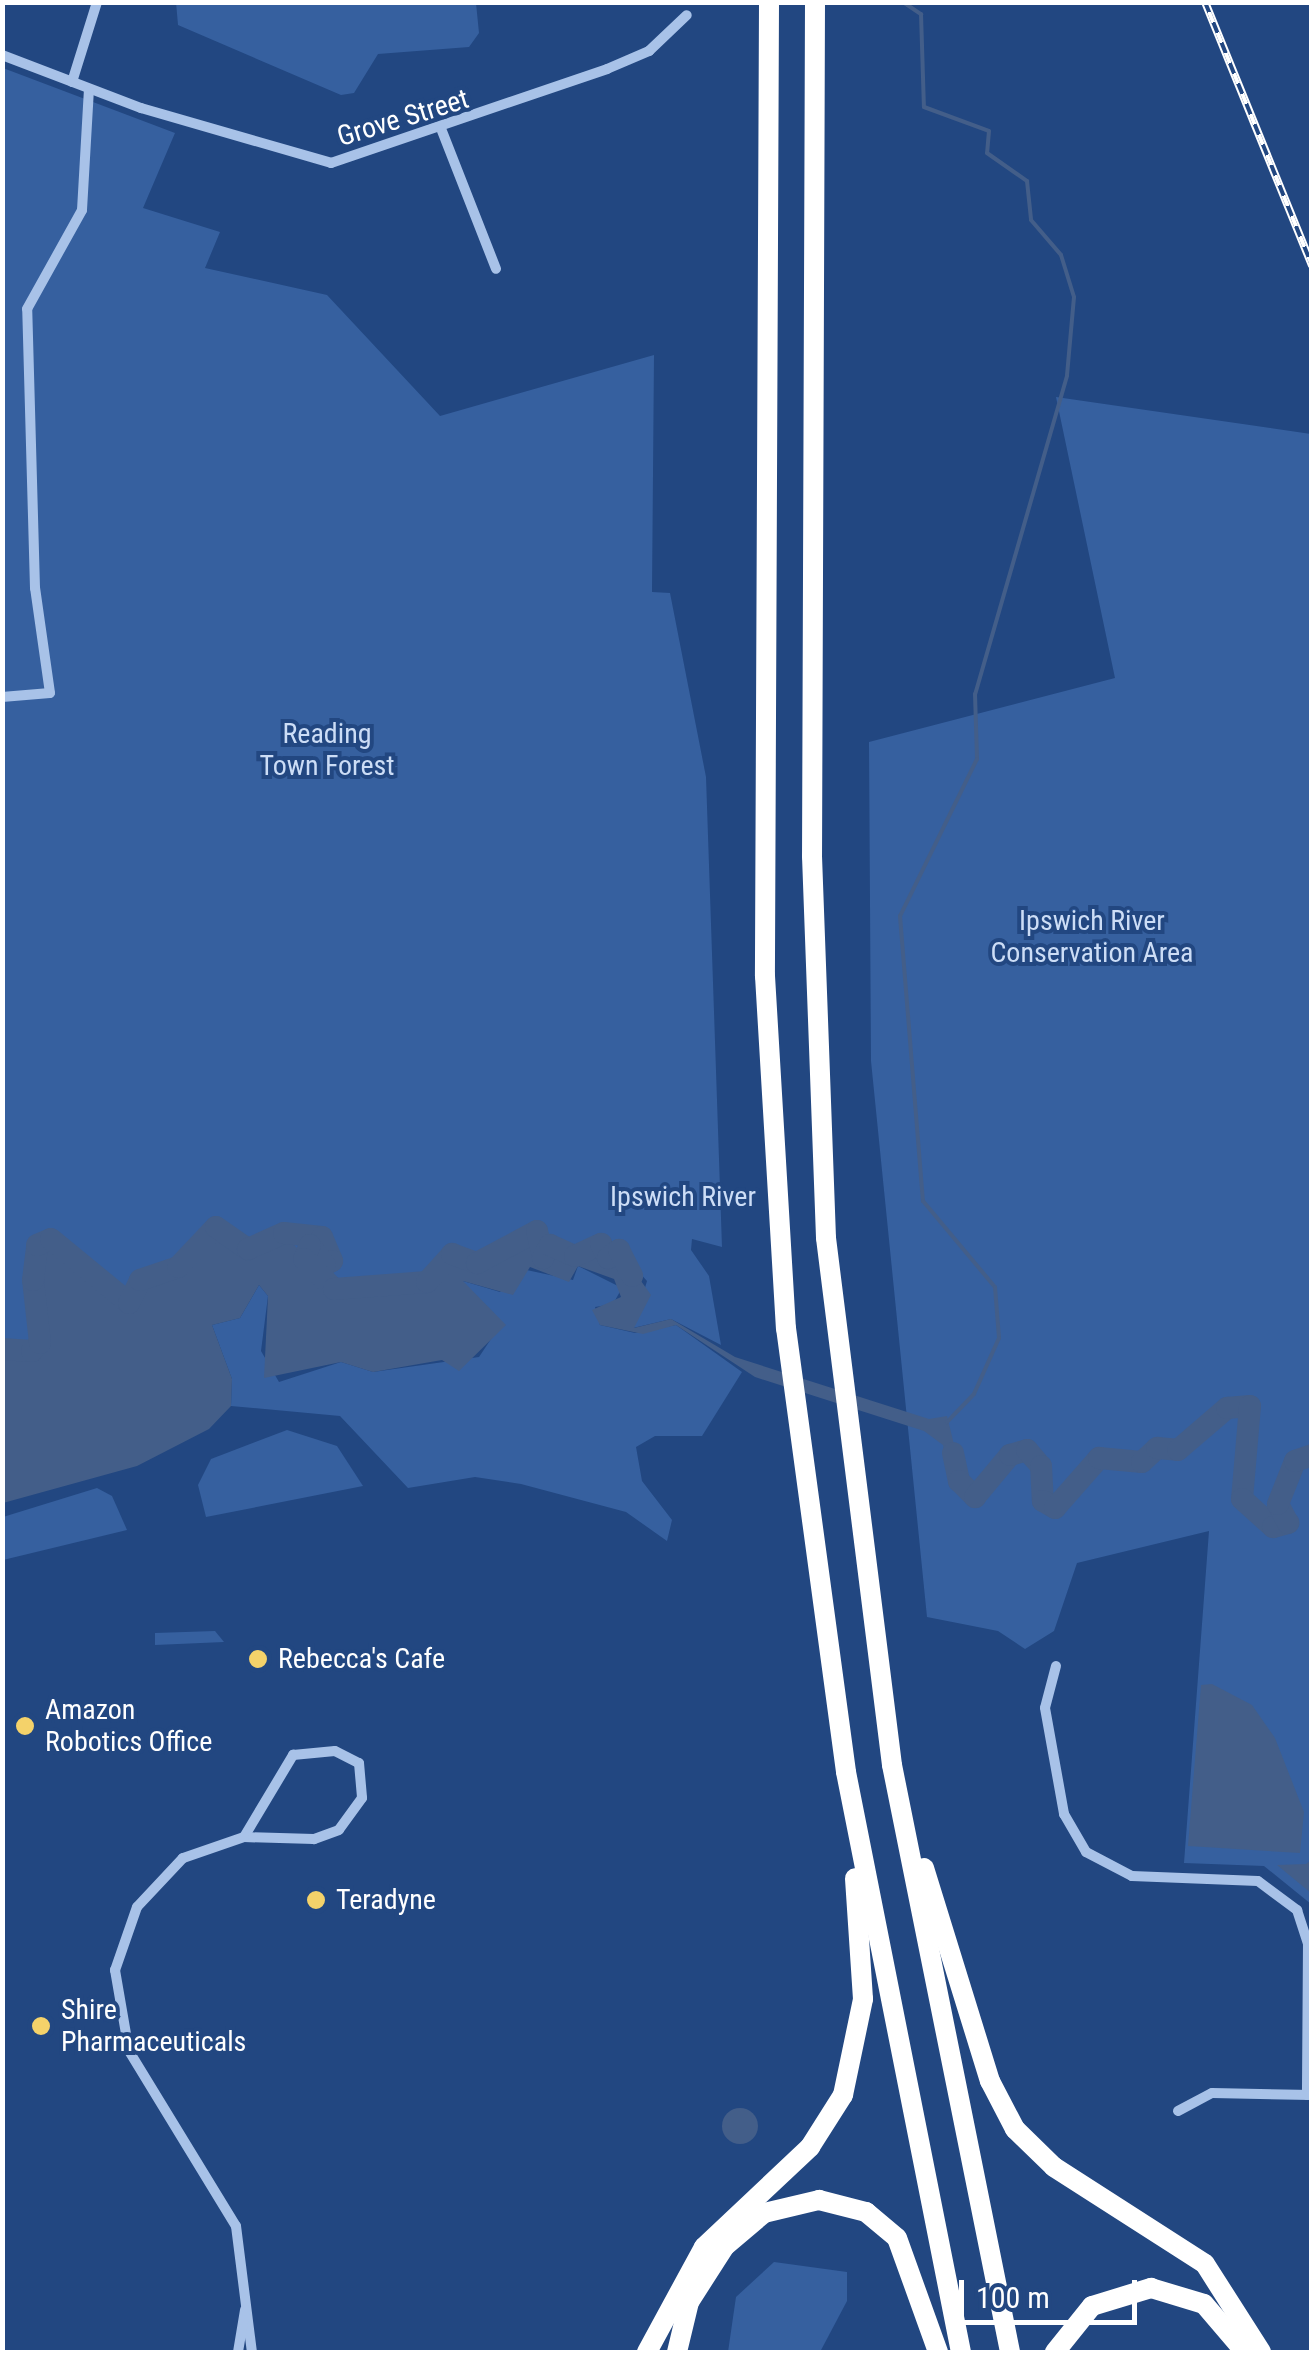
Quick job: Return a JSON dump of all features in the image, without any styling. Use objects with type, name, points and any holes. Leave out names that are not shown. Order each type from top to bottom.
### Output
[{"type":"highway","points":[[674,2352],[672,2320],[720,2227],[817,2138],[850,2078],[864,1988],[846,1772],[790,1367],[765,976],[769,2]]},
{"type":"highway","points":[[816,2],[814,979],[840,1382],[892,1765],[1010,2352]]},
{"type":"highway","points":[[892,1765],[1009,2120],[1054,2167],[1205,2264],[1261,2352]]},
{"type":"highway","points":[[846,1772],[962,2352]]},
{"type":"highway","points":[[644,2352],[744,2228],[792,2203],[832,2201],[866,2212],[897,2238],[938,2352]]},
{"type":"highway","points":[[1055,2352],[1092,2306],[1151,2288],[1214,2311],[1245,2352]]},
{"type":"street","points":[[72,82],[98,2]]},
{"type":"street","name":"Grove Street","points":[[2,55],[89,90],[321,162],[442,131],[639,56],[687,15]]},
{"type":"street","points":[[2,696],[50,693],[35,588],[27,309],[82,210],[89,90]]},
{"type":"street","points":[[442,131],[496,268]]},
{"type":"street","points":[[1056,1666],[1045,1708],[1064,1814],[1086,1852],[1132,1876],[1258,1881],[1297,1910],[1308,1943],[1309,2095],[1212,2093],[1178,2111]]},
{"type":"street","points":[[244,1837],[293,1755],[335,1750],[359,1763],[362,1798],[338,1830],[314,1839],[244,1837],[202,1847],[161,1877],[129,1922],[114,1986],[129,2052],[228,2206],[249,2290],[252,2352]]},
{"type":"street","points":[[238,2352],[249,2290]]},
{"type":"green space","points":[[176,2],[476,3],[479,33],[469,47],[378,54],[354,93],[341,95],[178,25]]},
{"type":"green space","name":"Reading Town Forest","points":[[3,68],[175,133],[143,208],[220,232],[205,268],[327,295],[440,416],[654,355],[652,592],[670,593],[706,777],[722,1247],[692,1239],[691,1250],[709,1276],[721,1345],[671,1319],[633,1328],[647,1281],[620,1251],[608,1258],[590,1245],[575,1256],[547,1246],[543,1258],[529,1237],[477,1263],[435,1266],[427,1282],[334,1289],[290,1242],[248,1249],[227,1232],[140,1280],[132,1303],[61,1243],[37,1245],[40,1343],[32,1351],[3,1349]]},
{"type":"green space","name":"Ipswich River Conservation Area","points":[[1056,397],[1311,434],[1311,1904],[1264,1866],[1184,1863],[1209,1531],[1077,1563],[1054,1631],[1025,1649],[998,1631],[927,1617],[871,1061],[869,742],[1115,678]]},
{"type":"green space","points":[[578,1266],[622,1288],[613,1304],[595,1307],[600,1325],[635,1333],[676,1325],[742,1372],[702,1436],[655,1436],[636,1447],[642,1481],[672,1520],[667,1541],[626,1512],[521,1484],[475,1477],[408,1488],[340,1416],[231,1406],[232,1379],[212,1325],[240,1318],[259,1285],[268,1296],[261,1351],[279,1382],[341,1362],[373,1372],[479,1357],[493,1336],[463,1281],[500,1292],[522,1269],[573,1280]]},
{"type":"green space","points":[[287,1430],[337,1446],[363,1486],[206,1517],[198,1485],[211,1459]]},
{"type":"green space","points":[[97,1488],[112,1496],[127,1530],[3,1560],[3,1517]]},
{"type":"green space","points":[[215,1631],[224,1642],[155,1645],[155,1633]]},
{"type":"green space","points":[[774,2262],[847,2272],[847,2301],[820,2352],[728,2352],[736,2297]]},
{"type":"shaded area","points":[[216,1227],[248,1249],[287,1237],[334,1289],[427,1282],[452,1254],[477,1263],[534,1232],[543,1258],[550,1245],[575,1256],[583,1246],[609,1246],[606,1256],[619,1250],[651,1295],[634,1328],[671,1319],[735,1357],[929,1419],[947,1416],[963,1481],[952,1481],[943,1445],[924,1431],[755,1377],[676,1325],[643,1334],[600,1325],[592,1310],[621,1297],[614,1279],[578,1266],[569,1282],[530,1267],[513,1295],[463,1281],[506,1325],[459,1371],[442,1360],[373,1372],[341,1362],[264,1378],[268,1296],[259,1285],[240,1318],[212,1325],[232,1379],[231,1406],[209,1429],[137,1466],[3,1503],[3,1349],[32,1351],[39,1343],[37,1245],[61,1243],[132,1303],[140,1280],[178,1267]]},
{"type":"shaded area","points":[[1212,1684],[1252,1705],[1275,1738],[1304,1812],[1300,1853],[1188,1846],[1201,1685]]},
{"type":"shaded area","points":[[1311,1860],[1311,1893],[1277,1865],[1306,1864]]},
{"type":"shaded area","points":[[740,2108],[753,2113],[758,2126],[753,2139],[740,2144],[727,2139],[722,2126],[727,2113]]},
{"type":"waterway","points":[[903,2],[921,14],[924,107],[989,131],[987,153],[1027,181],[1031,220],[1061,255],[1074,297],[1067,376],[975,694],[977,759],[900,916],[923,1201],[995,1287],[999,1338],[974,1394],[947,1422]]},
{"type":"waterway","name":"Ipswich River","points":[[2,1349],[32,1351],[40,1343],[33,1280],[37,1245],[51,1239],[129,1303],[140,1280],[178,1267],[216,1227],[248,1249],[284,1233],[322,1237],[332,1261],[325,1265],[310,1245],[304,1259],[334,1289],[427,1282],[452,1254],[477,1263],[537,1231],[543,1258],[550,1245],[575,1256],[601,1244],[608,1258],[619,1250],[632,1276]]},
{"type":"waterway","name":"Ipswich River","points":[[953,1453],[959,1481],[975,1497],[1010,1455],[1027,1450],[1041,1466],[1043,1501],[1055,1508],[1099,1458],[1142,1462],[1157,1448],[1178,1450],[1227,1408],[1250,1406],[1242,1499],[1273,1527],[1288,1523],[1278,1504],[1295,1461],[1312,1455]]},
{"type":"railway","points":[[1205,2],[1312,266]]},
{"type":"place","name":"Rebecca's Cafe","points":[[258,1659]]},
{"type":"place","name":"Amazon Robotics Office","points":[[25,1726]]},
{"type":"place","name":"Teradyne","points":[[316,1900]]},
{"type":"place","name":"Shire Pharmaceuticals","points":[[41,2026]]}]
